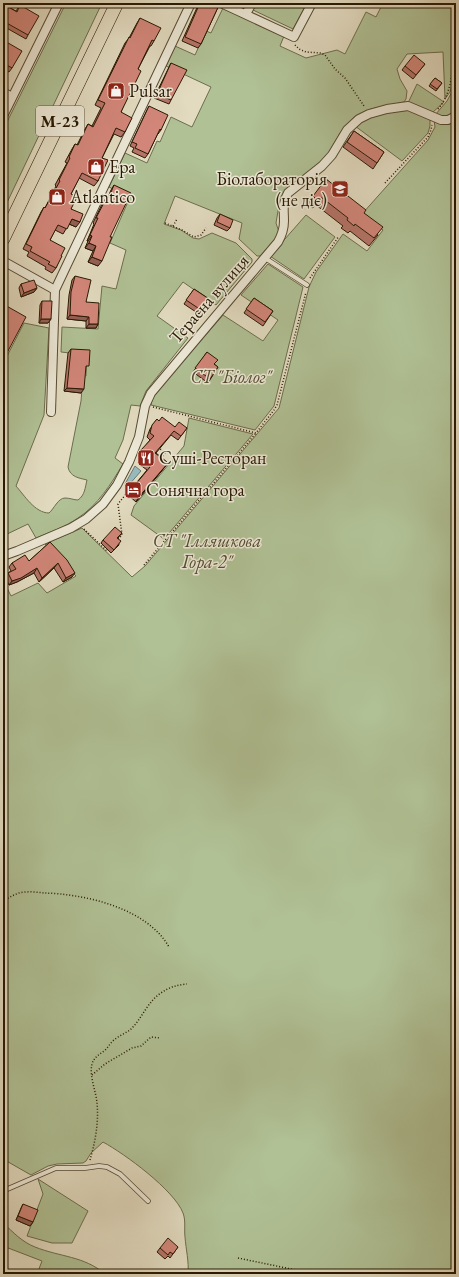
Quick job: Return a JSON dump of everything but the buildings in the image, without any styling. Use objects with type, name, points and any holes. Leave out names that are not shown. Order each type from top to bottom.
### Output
[{"type":"highway","name":"М-23","points":[[3,239],[117,3]]},
{"type":"street","points":[[3,116],[59,3]]},
{"type":"street","points":[[51,412],[55,290],[191,3]]},
{"type":"street","points":[[221,3],[294,37],[312,3]]},
{"type":"street","points":[[246,14],[252,3]]},
{"type":"street","points":[[3,92],[12,97]]},
{"type":"street","name":"Терасна вулиця","points":[[3,556],[71,528],[86,519],[103,504],[117,485],[129,462],[139,437],[147,399],[265,258],[282,234],[284,199],[288,193],[322,166],[332,155],[347,130],[369,114],[387,109],[408,106],[442,120],[448,120],[456,116]]},
{"type":"street","points":[[3,261],[55,290]]},
{"type":"lane","points":[[265,258],[307,286]]},
{"type":"lane","points":[[3,1191],[56,1168],[85,1168],[99,1166],[114,1170],[148,1201]]},
{"type":"path","points":[[454,83],[456,9]]},
{"type":"path","points":[[294,37],[294,42],[299,49],[306,52],[325,55],[335,69],[346,78],[369,114]]},
{"type":"path","points":[[385,183],[428,137],[431,130],[432,116],[446,100],[452,88]]},
{"type":"path","points":[[173,226],[178,219]]},
{"type":"path","points":[[166,223],[194,237],[201,235],[206,228]]},
{"type":"path","points":[[144,565],[274,410],[277,404],[307,286],[313,272],[339,236]]},
{"type":"path","points":[[146,406],[256,433]]},
{"type":"path","points":[[156,446],[165,453],[158,461]]},
{"type":"path","points":[[117,540],[122,535],[118,504],[126,494]]},
{"type":"path","points":[[82,527],[107,551],[112,546]]},
{"type":"path","points":[[3,902],[20,893],[29,892],[69,895],[97,901],[121,909],[143,920],[157,931],[169,947]]},
{"type":"path","points":[[85,1168],[90,1159],[94,1146],[98,1115],[92,1065],[97,1056],[115,1039],[129,1030],[136,1023],[160,993],[170,988],[187,984]]},
{"type":"path","points":[[92,1075],[105,1064],[132,1048],[141,1046],[152,1037],[160,1038]]},
{"type":"path","points":[[238,1258],[315,1274]]},
{"type":"green space","points":[[66,3],[102,3],[3,211],[3,130]]},
{"type":"green space","points":[[256,3],[307,3],[293,29],[253,10]]},
{"type":"green space","points":[[383,3],[450,3],[455,6],[453,81],[450,92],[445,99],[443,52],[407,54],[397,69],[400,79],[407,91],[404,102],[371,109],[354,117],[340,133],[327,156],[313,169],[288,187],[281,198],[279,205],[276,223],[279,232],[277,237],[260,256],[257,256],[239,239],[242,223],[175,196],[164,224],[181,230],[193,238],[199,239],[212,233],[236,243],[252,259],[252,262],[216,305],[183,282],[157,316],[188,338],[146,391],[140,406],[131,405],[123,440],[115,458],[123,464],[109,486],[92,507],[73,521],[36,538],[28,524],[3,536],[3,364],[24,323],[49,328],[44,415],[16,486],[35,507],[49,513],[63,498],[78,500],[84,491],[87,480],[73,475],[68,467],[81,401],[83,376],[86,376],[87,355],[61,352],[62,327],[98,329],[102,286],[116,289],[126,250],[110,243],[130,197],[109,187],[125,153],[147,163],[157,141],[160,142],[171,117],[192,127],[211,87],[166,66],[175,46],[195,55],[206,31],[211,33],[223,8],[284,36],[280,46],[306,58],[337,50],[345,54],[366,12],[376,17]]},
{"type":"green space","points":[[456,28],[456,114],[446,118],[435,115],[447,101],[455,86]]},
{"type":"green space","points":[[417,84],[444,102],[432,113],[408,103]]},
{"type":"green space","points":[[405,109],[430,118],[430,126],[428,133],[402,161],[355,126],[366,119]]},
{"type":"green space","name":"СТ \"Ілляшкова Гора-2\"","points":[[456,118],[456,1274],[188,1274],[184,1219],[183,1213],[178,1204],[170,1194],[148,1173],[103,1142],[83,1163],[57,1164],[48,1166],[31,1175],[3,1159],[3,580],[11,596],[38,583],[47,593],[76,576],[45,544],[82,528],[132,577],[145,566],[279,408],[309,287],[316,272],[343,234],[367,251],[383,230],[362,214],[428,140],[435,127],[434,120]]},
{"type":"green space","points":[[306,215],[335,237],[304,279],[270,256]]},
{"type":"green space","name":"СТ \"Біолог\"","points":[[268,264],[303,287],[274,406],[255,430],[151,405],[157,391],[223,315],[263,341],[278,320],[241,295]]},
{"type":"green space","name":"СТ \"Біолог\"","points":[[189,418],[253,434],[164,539],[131,515],[134,506],[184,446]]},
{"type":"green space","points":[[38,1179],[88,1211],[72,1243],[52,1243],[27,1236],[43,1194]]},
{"type":"green space","points":[[3,1223],[30,1245],[80,1260],[97,1268],[105,1274],[37,1274],[42,1261],[3,1246]]},
{"type":"water","points":[[135,466],[141,471],[128,486],[125,484]]},
{"type":"place","name":"Pulsar","points":[[116,91]]},
{"type":"place","name":"Ера","points":[[96,167]]},
{"type":"place","name":"Біолабораторія (не діє)","points":[[340,189]]},
{"type":"place","name":"Atlantico","points":[[57,197]]},
{"type":"place","name":"Суші-Ресторан","points":[[146,458]]},
{"type":"place","name":"Сонячна гора","points":[[133,490]]}]
